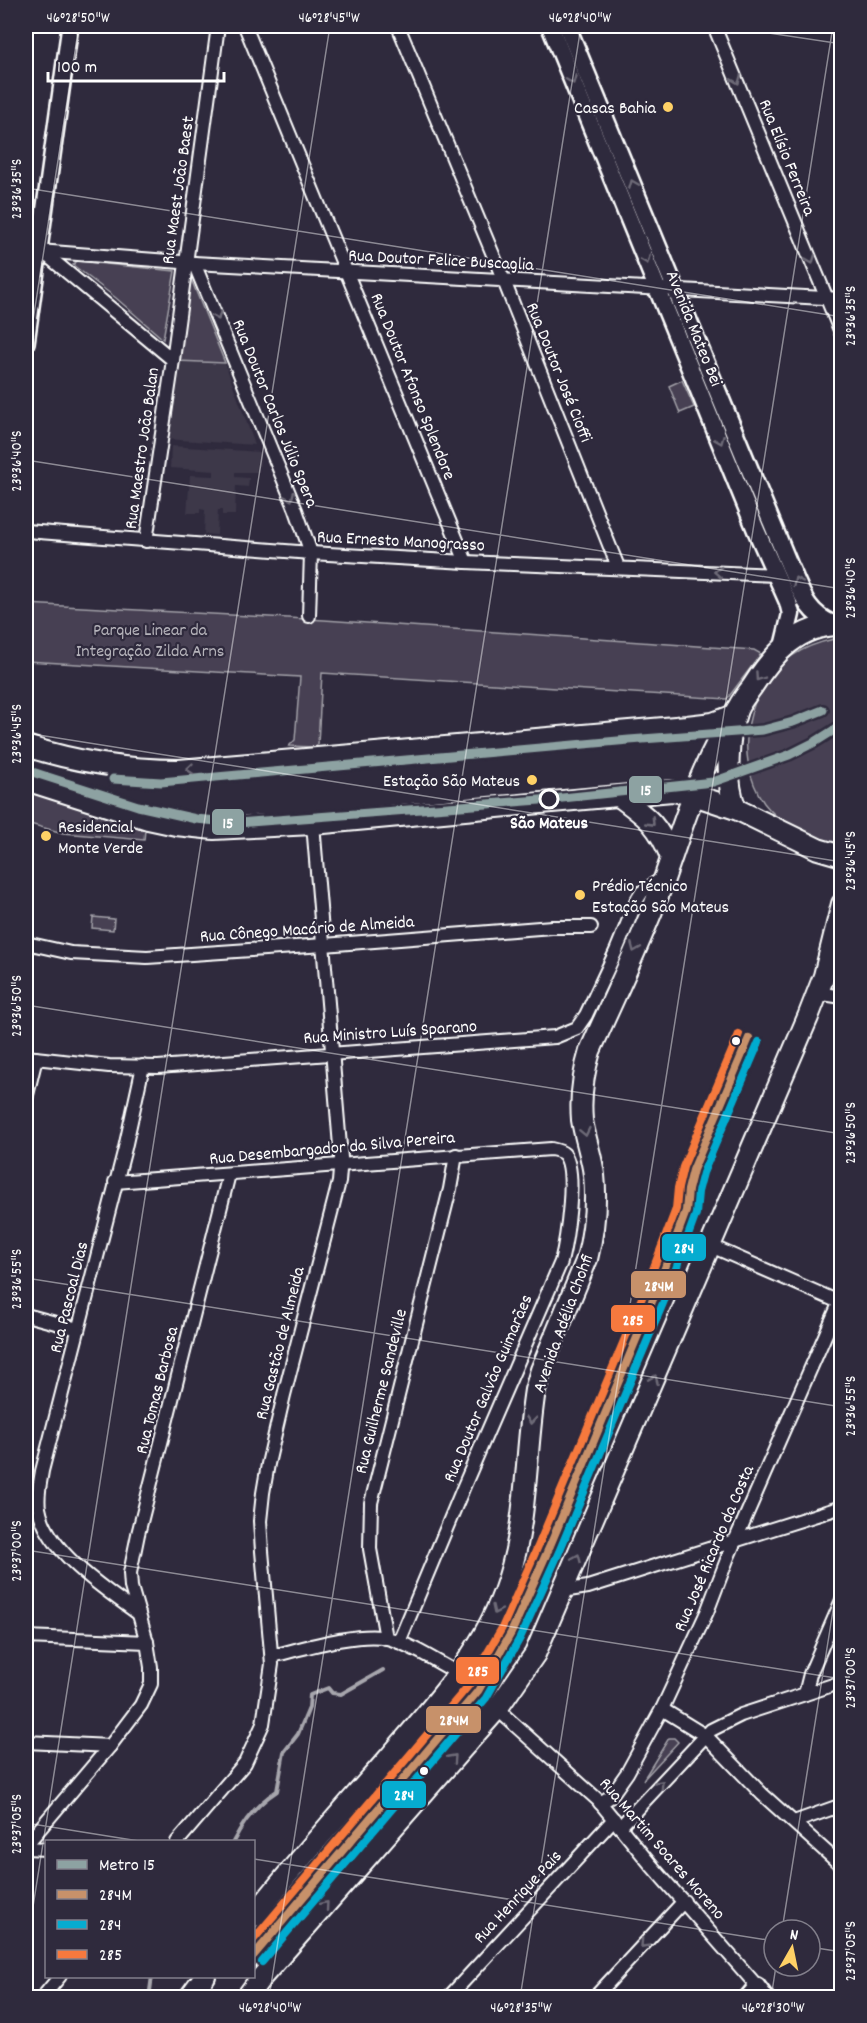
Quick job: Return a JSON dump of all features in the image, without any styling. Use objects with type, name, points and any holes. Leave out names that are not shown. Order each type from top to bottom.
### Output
[{"type":"main road","name":"Avenida Mateo Bei","points":[[550,26],[788,602],[791,614],[783,647]]},
{"type":"main road","name":"Avenida Mateo Bei","points":[[567,26],[790,567],[809,608],[819,617],[837,624]]},
{"type":"main road","name":"Avenida Adélia Chohfi","points":[[255,1915],[287,1874],[448,1689],[483,1636],[508,1581],[522,1517],[535,1390],[541,1370],[584,1268],[596,1210],[593,1173],[582,1122],[581,1095],[584,1071],[590,1051],[665,877],[706,765],[735,713],[761,673],[783,647],[814,629],[837,624]]},
{"type":"main road","points":[[26,746],[105,765],[135,769],[179,770],[687,726],[712,723],[735,713]]},
{"type":"main road","points":[[735,713],[729,765],[730,789],[736,809]]},
{"type":"main road","points":[[26,780],[148,819],[214,829],[313,824],[672,791],[694,795],[736,809],[818,849],[842,856]]},
{"type":"main road","points":[[620,796],[655,825],[671,857]]},
{"type":"main road","points":[[246,1998],[497,1709],[535,1654],[711,1246],[824,976],[842,904]]},
{"type":"main road","points":[[189,1998],[204,1978]]},
{"type":"street","points":[[26,343],[27,315],[39,251],[70,26]]},
{"type":"street","name":"Rua Maest João Baest","points":[[172,360],[189,262],[218,26]]},
{"type":"street","name":"Rua Doutor Afonso Splendore","points":[[245,26],[466,562]]},
{"type":"street","name":"Rua Doutor José Cioffi","points":[[398,26],[504,281],[618,567]]},
{"type":"street","name":"Rua Elísio Ferreira","points":[[714,26],[842,335]]},
{"type":"street","points":[[26,238],[172,360]]},
{"type":"street","name":"Rua Doutor Felice Buscaglia","points":[[39,251],[504,281],[842,299]]},
{"type":"street","name":"Rua Doutor Carlos Júlio Spera","points":[[189,262],[296,510],[312,553],[309,616]]},
{"type":"street","name":"Rua Maestro João Balan","points":[[146,541],[172,360]]},
{"type":"street","name":"Rua Ernesto Manograsso","points":[[26,531],[312,553],[776,575]]},
{"type":"street","name":"Rua Gastão de Almeida","points":[[179,1840],[245,1762],[263,1724],[272,1656],[260,1521],[263,1493],[282,1407],[339,1182],[340,1164],[313,824]]},
{"type":"street","name":"Rua Ministro Luís Sparano","points":[[31,1057],[109,1066],[143,1066],[555,1037],[578,1028],[616,951],[637,900],[642,892],[665,877]]},
{"type":"street","name":"Rua Cônego Macário de Almeida","points":[[26,943],[71,953],[147,957],[552,927],[591,927]]},
{"type":"street","points":[[817,993],[842,997]]},
{"type":"street","points":[[26,1099],[31,1057]]},
{"type":"street","name":"Rua Pascoal Dias","points":[[139,1614],[107,1590],[63,1551],[45,1526],[38,1495],[42,1471],[116,1182],[143,1066]]},
{"type":"street","name":"Rua Desembargador da Silva Pereira","points":[[116,1182],[551,1149]]},
{"type":"street","name":"Rua Doutor Galvão Guimarães","points":[[399,1642],[561,1262],[569,1227],[569,1167],[564,1155],[551,1149]]},
{"type":"street","name":"Rua Guilherme Sandeville","points":[[386,1638],[370,1549],[371,1503],[456,1155]]},
{"type":"street","name":"Rua Tomas Barbosa","points":[[139,1614],[131,1587],[130,1573],[133,1555],[229,1174]]},
{"type":"street","points":[[711,1246],[840,1300]]},
{"type":"street","name":"Rua José Ricardo da Costa","points":[[600,1803],[610,1797],[627,1773],[662,1709],[707,1612],[735,1541],[840,1300]]},
{"type":"street","points":[[26,1315],[78,1329]]},
{"type":"street","points":[[562,1591],[588,1587],[842,1507]]},
{"type":"street","points":[[805,1694],[810,1674],[842,1600]]},
{"type":"street","points":[[26,1846],[110,1746],[141,1705],[151,1684],[151,1667],[139,1614]]},
{"type":"street","points":[[26,1637],[147,1642]]},
{"type":"street","points":[[272,1656],[325,1643],[368,1637],[386,1638],[399,1642],[458,1673]]},
{"type":"street","name":"Rua Henrique Pais","points":[[448,1998],[617,1823],[711,1730],[741,1715],[842,1682]]},
{"type":"street","name":"Rua Martim Soares Moreno","points":[[497,1709],[600,1803],[684,1901],[756,1994]]},
{"type":"street","points":[[662,1709],[706,1736],[842,1866]]},
{"type":"street","points":[[26,1742],[110,1746]]},
{"type":"street","points":[[794,1822],[842,1804]]},
{"type":"street","points":[[26,1846],[45,1848]]},
{"type":"street","points":[[594,1998],[684,1901]]},
{"type":"street","points":[[42,1998],[59,1978]]},
{"type":"shaded area","points":[[177,361],[225,363],[255,445],[165,439]]},
{"type":"shaded area","points":[[171,446],[261,452],[259,472],[235,472],[235,477],[249,478],[248,487],[236,486],[235,515],[222,515],[222,510],[218,510],[217,535],[204,534],[205,510],[200,509],[200,513],[187,513],[190,475],[214,476],[214,471],[170,468]]},
{"type":"green space","points":[[77,261],[175,271],[163,339],[116,298],[73,265]]},
{"type":"green space","points":[[188,279],[191,279],[225,363],[177,361]]},
{"type":"green space","points":[[682,380],[694,407],[680,413],[669,386]]},
{"type":"green space","name":"Parque Linear da Integração Zilda Arns","points":[[26,604],[324,620],[754,650],[761,654],[727,699],[322,673],[318,744],[314,747],[289,746],[295,740],[300,677],[26,661]]},
{"type":"green space","points":[[834,639],[841,639],[841,848],[795,831],[770,810],[754,784],[748,765],[747,744],[754,704],[776,669],[802,650]]},
{"type":"green space","points":[[26,791],[102,814],[145,830],[144,840],[63,833],[26,823]]},
{"type":"green space","points":[[93,917],[114,919],[113,930],[92,928]]},
{"type":"green space","points":[[669,1738],[674,1738],[678,1742],[643,1780]]},
{"type":"waterway","points":[[234,1840],[252,1814],[277,1791],[284,1752],[298,1734],[309,1708],[310,1695],[328,1688],[332,1693],[341,1694],[383,1670]]},
{"type":"waterway","points":[[149,1998],[152,1978]]},
{"type":"metro line","name":"15","points":[[113,779],[161,782],[763,730],[793,722],[823,710]]},
{"type":"metro line","name":"15","points":[[26,770],[138,806],[196,819],[238,823],[553,799],[713,782],[789,755],[842,725]]},
{"type":"transit line","name":"285","points":[[255,1938],[469,1685],[502,1628],[646,1288],[676,1209],[683,1167],[739,1034]]},
{"type":"transit line","name":"284M","points":[[255,1954],[478,1691],[511,1633],[656,1292],[686,1211],[693,1170],[749,1038]]},
{"type":"transit line","name":"284","points":[[262,1962],[486,1698],[520,1638],[559,1552],[666,1296],[696,1214],[703,1173],[759,1042]]},
{"type":"place","name":"Casas Bahia","points":[[668,107]]},
{"type":"place","name":"Estação São Mateus","points":[[532,780]]},
{"type":"place","name":"São Mateus","points":[[549,799]]},
{"type":"place","name":"Residencial Monte Verde","points":[[46,836]]},
{"type":"place","name":"Prédio Técnico Estação São Mateus","points":[[580,895]]}]
